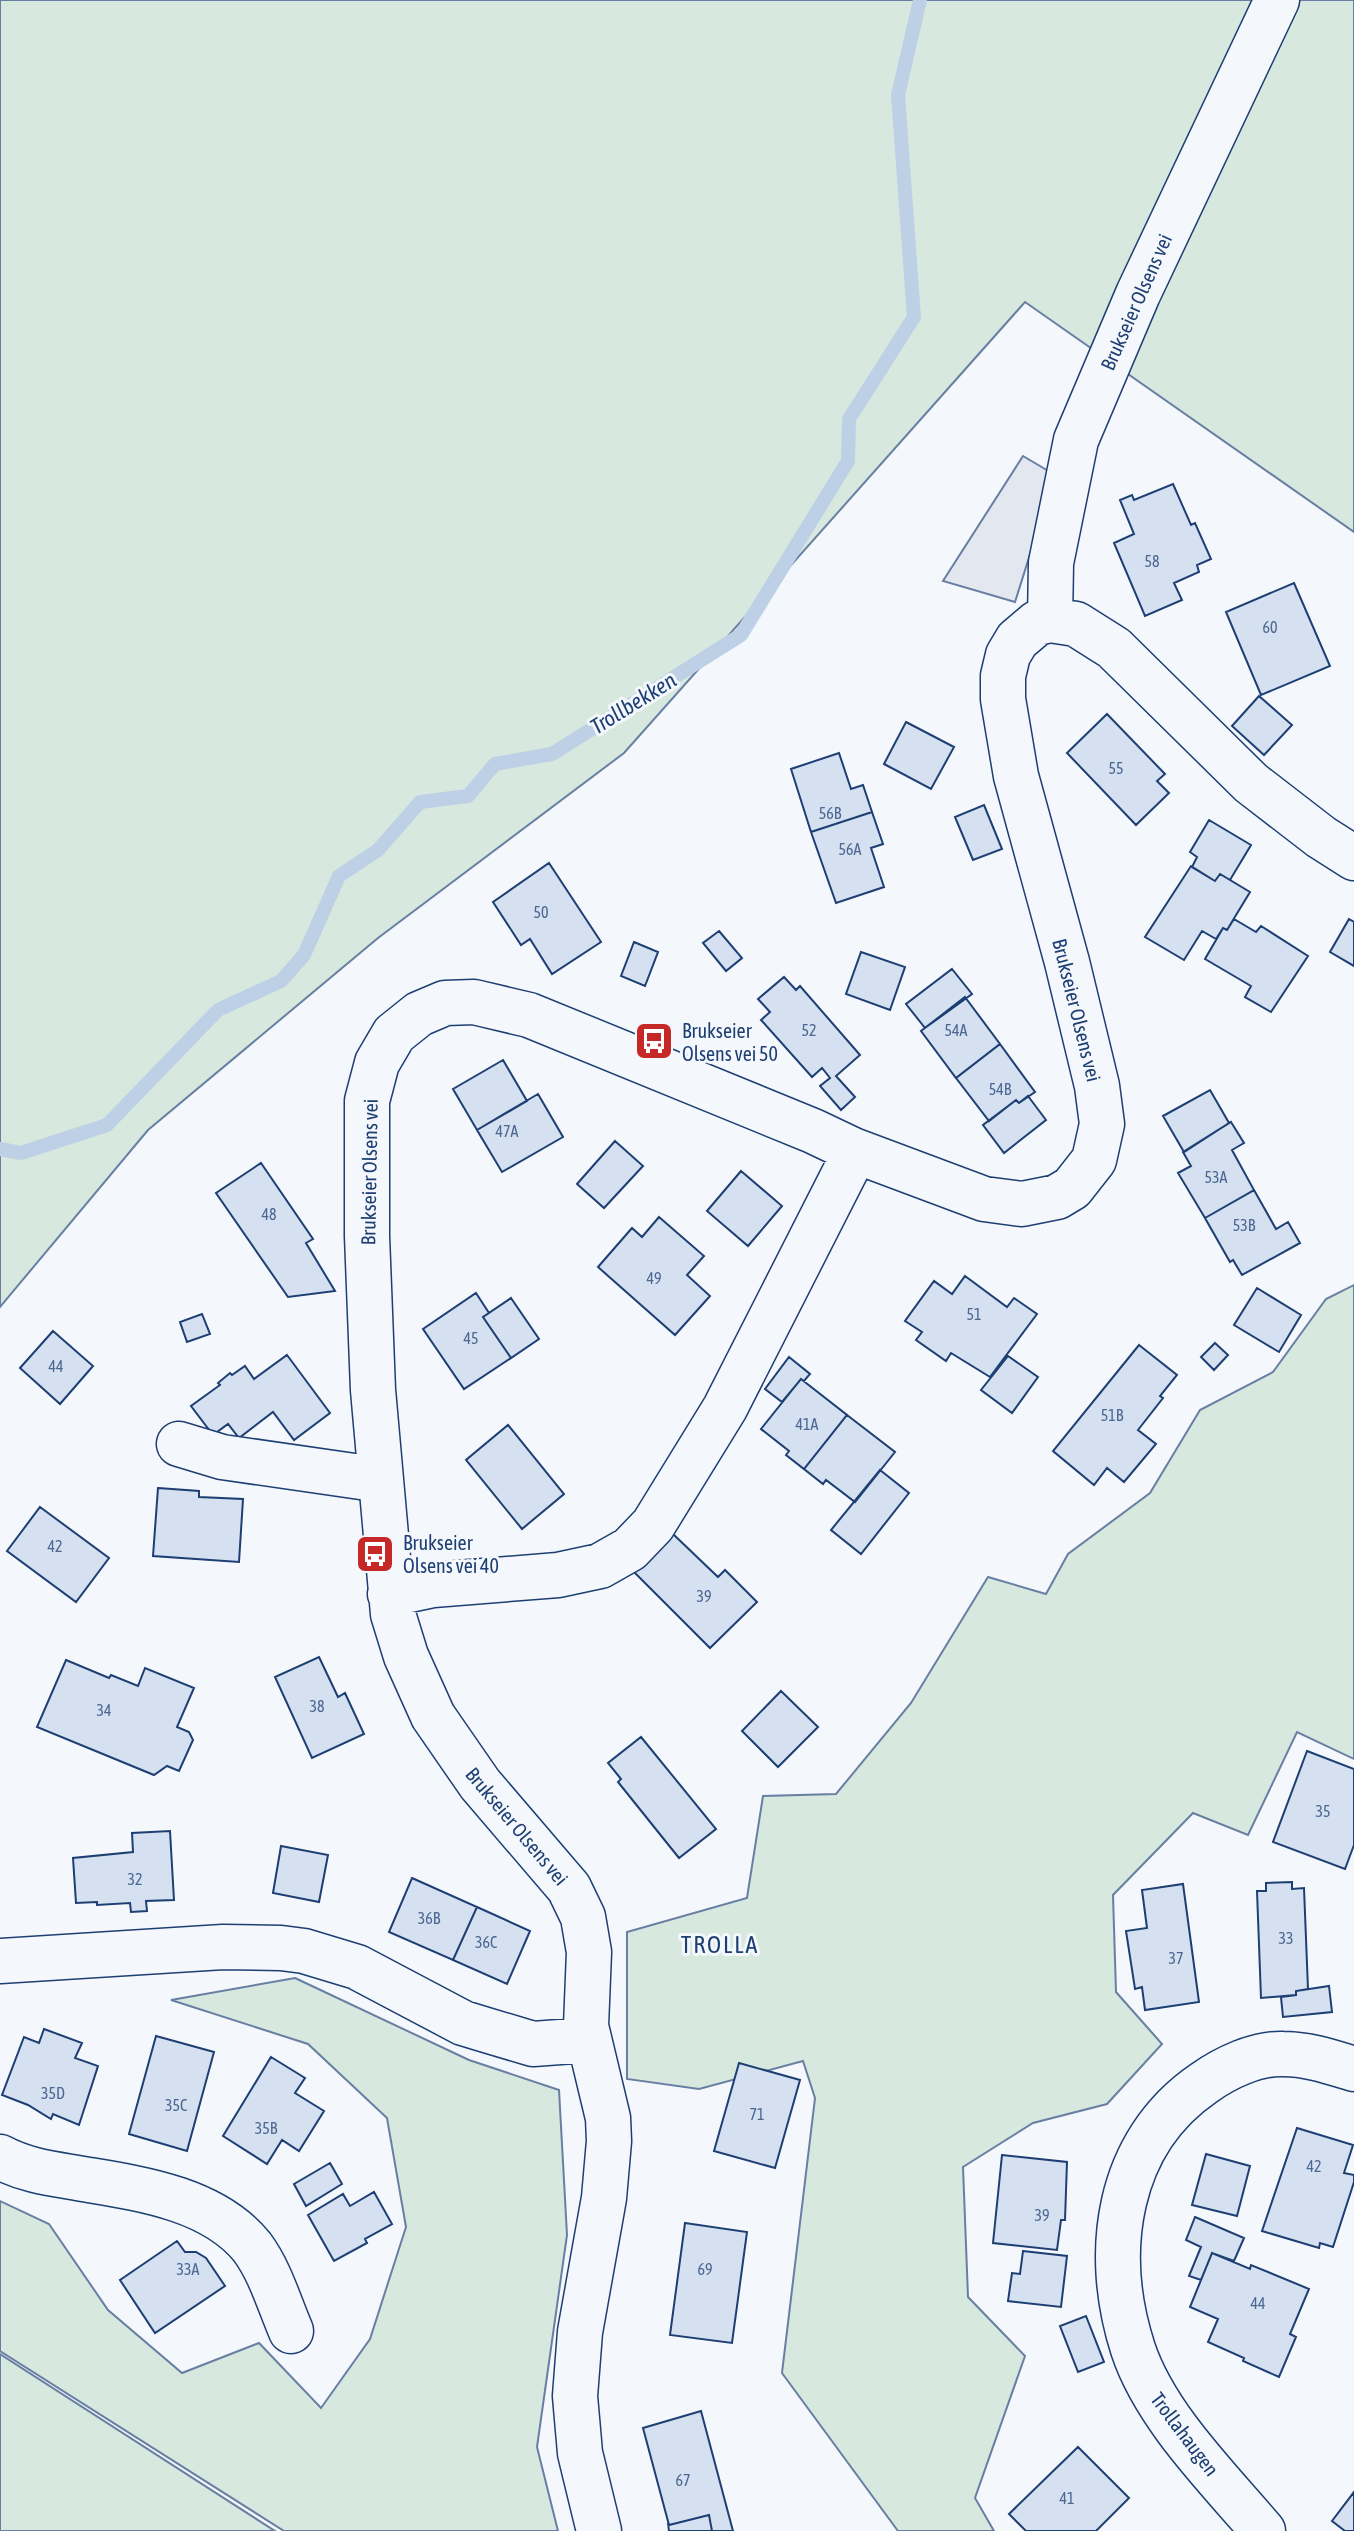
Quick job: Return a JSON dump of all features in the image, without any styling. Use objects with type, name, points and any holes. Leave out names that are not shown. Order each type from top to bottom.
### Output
[{"type":"street","name":"Brukseier Olsens vei","points":[[587,2040],[589,1952],[583,1917],[569,1888],[480,1784],[433,1716],[406,1656],[393,1614],[379,1477],[367,1236],[367,1101],[377,1063],[394,1034],[419,1014],[445,1003],[474,1002],[529,1015],[853,1150],[984,1199],[1022,1204],[1057,1197],[1072,1188],[1094,1160],[1102,1124],[1097,1086],[1016,776],[1003,699],[1003,676],[1008,655],[1017,640],[1037,623],[1050,620],[1051,563],[1076,440],[1138,294],[1277,0]]},
{"type":"street","points":[[1050,620],[1076,624],[1114,648],[1251,783],[1321,837],[1354,858]]},
{"type":"street","points":[[390,1594],[433,1585],[558,1575],[600,1566],[630,1549],[653,1525],[725,1408],[848,1166],[853,1150]]},
{"type":"street","points":[[179,1444],[222,1457],[379,1477]]},
{"type":"street","points":[[0,1961],[223,1947],[304,1951],[357,1967],[463,2023],[533,2044],[587,2040],[608,2118],[609,2141],[604,2198],[580,2332],[575,2396],[580,2453],[599,2531]]},
{"type":"street","name":"Trollahaugen","points":[[1263,2531],[1196,2452],[1151,2389],[1134,2351],[1123,2311],[1116,2260],[1121,2212],[1136,2167],[1157,2127],[1185,2096],[1222,2071],[1280,2053],[1315,2057],[1354,2069]]},
{"type":"street","points":[[0,2157],[21,2168],[114,2184],[177,2199],[218,2218],[251,2246],[269,2277],[291,2331]]},
{"type":"shaded area","points":[[0,0],[1354,0],[1354,532],[1025,302],[624,753],[378,938],[148,1130],[0,1307]]},
{"type":"shaded area","points":[[1023,456],[1055,475],[1015,602],[943,581]]},
{"type":"shaded area","points":[[1354,1285],[1354,1759],[1297,1732],[1248,1835],[1193,1813],[1113,1895],[1116,1992],[1162,2044],[1107,2104],[1033,2123],[963,2167],[968,2297],[1025,2356],[975,2498],[994,2531],[898,2531],[782,2373],[815,2098],[803,2061],[699,2089],[627,2079],[627,1932],[747,1898],[763,1796],[836,1794],[911,1703],[988,1577],[1046,1594],[1068,1554],[1150,1493],[1200,1410],[1273,1372],[1326,1299]]},
{"type":"shaded area","points":[[295,1978],[469,2060],[559,2090],[567,2235],[537,2447],[558,2531],[284,2531],[0,2351],[0,2201],[49,2224],[108,2310],[182,2373],[259,2343],[321,2408],[370,2339],[406,2227],[387,2118],[308,2044],[171,2000]]},
{"type":"shaded area","points":[[0,2354],[275,2531],[0,2531]]},
{"type":"building","points":[[1173,484],[1191,525],[1195,523],[1211,559],[1197,565],[1199,572],[1174,583],[1182,600],[1145,616],[1114,543],[1134,534],[1120,500],[1132,495],[1134,500]]},
{"type":"building","points":[[1294,583],[1330,666],[1261,695],[1226,612]]},
{"type":"building","points":[[1259,696],[1292,725],[1264,755],[1232,726]]},
{"type":"building","points":[[1107,714],[1165,774],[1157,781],[1169,793],[1136,825],[1067,753]]},
{"type":"building","points":[[906,722],[954,747],[931,789],[884,764]]},
{"type":"building","points":[[839,753],[851,789],[863,785],[872,812],[811,832],[791,769]]},
{"type":"building","points":[[984,805],[1002,849],[973,860],[955,817]]},
{"type":"building","points":[[872,812],[883,844],[871,848],[884,887],[836,903],[811,832]]},
{"type":"building","points":[[1209,820],[1251,845],[1230,880],[1220,874],[1215,881],[1192,867],[1197,857],[1190,852]]},
{"type":"building","points":[[549,863],[601,942],[552,974],[530,939],[521,945],[493,902]]},
{"type":"building","points":[[1191,866],[1215,881],[1220,874],[1250,892],[1227,930],[1223,928],[1216,939],[1202,931],[1184,960],[1145,937]]},
{"type":"building","points":[[1234,919],[1256,932],[1261,926],[1308,956],[1271,1012],[1245,997],[1251,986],[1205,959],[1223,928],[1227,930]]},
{"type":"building","points":[[1349,919],[1354,922],[1354,966],[1330,952]]},
{"type":"building","points":[[719,931],[742,958],[726,971],[703,943]]},
{"type":"building","points":[[634,942],[658,952],[645,986],[621,976]]},
{"type":"building","points":[[861,952],[905,967],[890,1010],[846,994]]},
{"type":"building","points":[[952,969],[972,994],[925,1028],[906,1004]]},
{"type":"building","points":[[784,977],[796,990],[800,986],[860,1055],[836,1076],[855,1097],[841,1110],[820,1086],[830,1078],[822,1068],[812,1077],[761,1020],[770,1012],[758,999]]},
{"type":"building","points":[[965,997],[1000,1044],[956,1078],[921,1031]]},
{"type":"building","points":[[1000,1044],[1035,1092],[1019,1103],[1016,1100],[989,1121],[956,1078]]},
{"type":"building","points":[[503,1060],[527,1101],[477,1130],[453,1089]]},
{"type":"building","points":[[1210,1090],[1229,1123],[1184,1152],[1163,1116]]},
{"type":"building","points":[[538,1094],[563,1137],[502,1172],[477,1130]]},
{"type":"building","points":[[1028,1096],[1046,1120],[1004,1153],[983,1125],[1016,1100],[1019,1103]]},
{"type":"building","points":[[1231,1122],[1244,1143],[1232,1150],[1254,1190],[1205,1218],[1178,1173],[1191,1166],[1183,1152]]},
{"type":"building","points":[[615,1141],[643,1166],[604,1208],[577,1184]]},
{"type":"building","points":[[261,1163],[313,1239],[306,1243],[335,1291],[288,1297],[216,1193]]},
{"type":"building","points":[[741,1171],[782,1206],[748,1246],[707,1211]]},
{"type":"building","points":[[1254,1190],[1276,1229],[1288,1222],[1300,1243],[1242,1275],[1233,1260],[1230,1262],[1205,1218]]},
{"type":"building","points":[[659,1217],[704,1256],[687,1275],[710,1296],[675,1335],[598,1267],[632,1228],[642,1237]]},
{"type":"building","points":[[965,1276],[1007,1307],[1014,1298],[1037,1314],[990,1377],[951,1353],[946,1361],[916,1340],[922,1332],[905,1321],[934,1281],[952,1294]]},
{"type":"building","points":[[1257,1288],[1301,1315],[1279,1352],[1234,1325]]},
{"type":"building","points":[[476,1293],[489,1313],[483,1317],[511,1358],[464,1389],[423,1329]]},
{"type":"building","points":[[511,1298],[539,1339],[511,1358],[483,1317]]},
{"type":"building","points":[[202,1314],[210,1334],[187,1342],[180,1322]]},
{"type":"building","points":[[53,1331],[93,1366],[60,1404],[20,1368]]},
{"type":"building","points":[[1215,1343],[1228,1355],[1214,1370],[1201,1357]]},
{"type":"building","points":[[1139,1345],[1177,1375],[1138,1430],[1156,1444],[1124,1482],[1107,1468],[1094,1485],[1053,1451]]},
{"type":"building","points":[[287,1355],[330,1413],[294,1440],[273,1412],[239,1438],[228,1424],[213,1435],[191,1406],[220,1385],[218,1383],[230,1373],[232,1375],[245,1366],[254,1379]]},
{"type":"building","points":[[1008,1356],[1038,1377],[1012,1413],[981,1390]]},
{"type":"building","points":[[789,1357],[810,1374],[804,1381],[801,1379],[782,1402],[765,1389]]},
{"type":"building","points":[[801,1379],[847,1415],[804,1469],[786,1455],[789,1451],[761,1429]]},
{"type":"building","points":[[847,1415],[895,1452],[855,1502],[826,1480],[823,1484],[804,1469]]},
{"type":"building","points":[[508,1425],[564,1494],[522,1529],[466,1460]]},
{"type":"building","points":[[880,1470],[909,1493],[861,1554],[831,1530]]},
{"type":"building","points":[[158,1488],[199,1491],[199,1497],[243,1499],[239,1562],[153,1556]]},
{"type":"building","points":[[40,1507],[109,1558],[76,1602],[7,1551]]},
{"type":"building","points":[[673,1534],[718,1577],[725,1570],[757,1602],[710,1648],[634,1572]]},
{"type":"building","points":[[319,1657],[338,1697],[345,1693],[364,1734],[312,1758],[275,1677]]},
{"type":"building","points":[[66,1660],[138,1686],[145,1668],[194,1688],[177,1727],[189,1732],[193,1740],[179,1771],[167,1766],[154,1775],[37,1727]]},
{"type":"building","points":[[781,1691],[818,1727],[778,1767],[742,1731]]},
{"type":"building","points":[[641,1737],[716,1829],[679,1858],[618,1782],[621,1779],[608,1763]]},
{"type":"building","points":[[1307,1751],[1354,1769],[1354,1845],[1345,1869],[1273,1842]]},
{"type":"building","points":[[170,1831],[174,1900],[146,1901],[147,1911],[131,1912],[130,1903],[76,1903],[73,1858],[133,1852],[132,1833]]},
{"type":"building","points":[[281,1846],[328,1855],[319,1902],[273,1893]]},
{"type":"building","points":[[412,1878],[477,1907],[453,1960],[389,1932]]},
{"type":"building","points":[[1292,1882],[1292,1889],[1304,1888],[1308,1989],[1296,1991],[1296,1995],[1261,1998],[1257,1891],[1266,1891],[1266,1883]]},
{"type":"building","points":[[1183,1884],[1199,2002],[1145,2010],[1142,1987],[1135,1989],[1126,1931],[1147,1928],[1142,1890]]},
{"type":"building","points":[[477,1907],[530,1931],[507,1984],[453,1960]]},
{"type":"building","points":[[1329,1986],[1332,2012],[1283,2017],[1281,1997],[1296,1995],[1296,1991]]},
{"type":"building","points":[[44,2029],[82,2043],[75,2058],[98,2066],[79,2125],[53,2114],[51,2119],[28,2105],[2,2095],[24,2037],[39,2043]]},
{"type":"building","points":[[156,2036],[214,2052],[187,2151],[129,2134]]},
{"type":"building","points":[[271,2057],[305,2078],[295,2093],[324,2111],[299,2151],[282,2140],[267,2164],[223,2136]]},
{"type":"building","points":[[739,2063],[800,2080],[775,2168],[714,2151]]},
{"type":"building","points":[[1297,2128],[1353,2145],[1344,2173],[1354,2175],[1354,2182],[1333,2247],[1320,2243],[1319,2248],[1262,2231]]},
{"type":"building","points":[[1206,2154],[1250,2166],[1237,2216],[1192,2205]]},
{"type":"building","points":[[1002,2155],[1067,2162],[1065,2220],[1061,2220],[1057,2250],[993,2243]]},
{"type":"building","points":[[330,2163],[342,2184],[306,2206],[294,2184]]},
{"type":"building","points":[[374,2192],[392,2224],[365,2239],[367,2243],[334,2261],[308,2215],[343,2194],[350,2206]]},
{"type":"building","points":[[1195,2217],[1244,2238],[1234,2261],[1212,2253],[1201,2280],[1189,2276],[1201,2247],[1186,2240]]},
{"type":"building","points":[[685,2223],[747,2232],[732,2343],[670,2335]]},
{"type":"building","points":[[177,2241],[185,2252],[196,2252],[206,2258],[225,2286],[155,2333],[120,2280]]},
{"type":"building","points":[[1023,2251],[1067,2256],[1061,2307],[1008,2301],[1012,2273],[1020,2274]]},
{"type":"building","points":[[1212,2253],[1309,2289],[1290,2334],[1296,2337],[1279,2377],[1208,2342],[1218,2319],[1190,2307]]},
{"type":"building","points":[[1086,2316],[1104,2362],[1078,2372],[1060,2326]]},
{"type":"building","points":[[701,2411],[733,2531],[712,2531],[709,2515],[669,2525],[643,2428]]},
{"type":"building","points":[[1078,2447],[1129,2498],[1096,2531],[1026,2531],[1009,2514]]},
{"type":"building","points":[[1354,2492],[1354,2531],[1345,2531],[1332,2521]]},
{"type":"building","points":[[709,2515],[712,2531],[669,2531],[668,2523]]},
{"type":"waterway","name":"Trollbekken","points":[[0,1149],[21,1153],[107,1125],[218,1010],[281,981],[304,955],[339,876],[378,850],[420,802],[468,796],[495,764],[552,754],[741,635],[848,461],[849,419],[914,317],[898,95],[920,0]]},
{"type":"place","name":"Brukseier Olsens vei 50","points":[[654,1041]]},
{"type":"place","name":"Brukseier Olsens vei 40","points":[[375,1554]]},
{"type":"district","name":"TROLLA","points":[[720,1944]]}]
